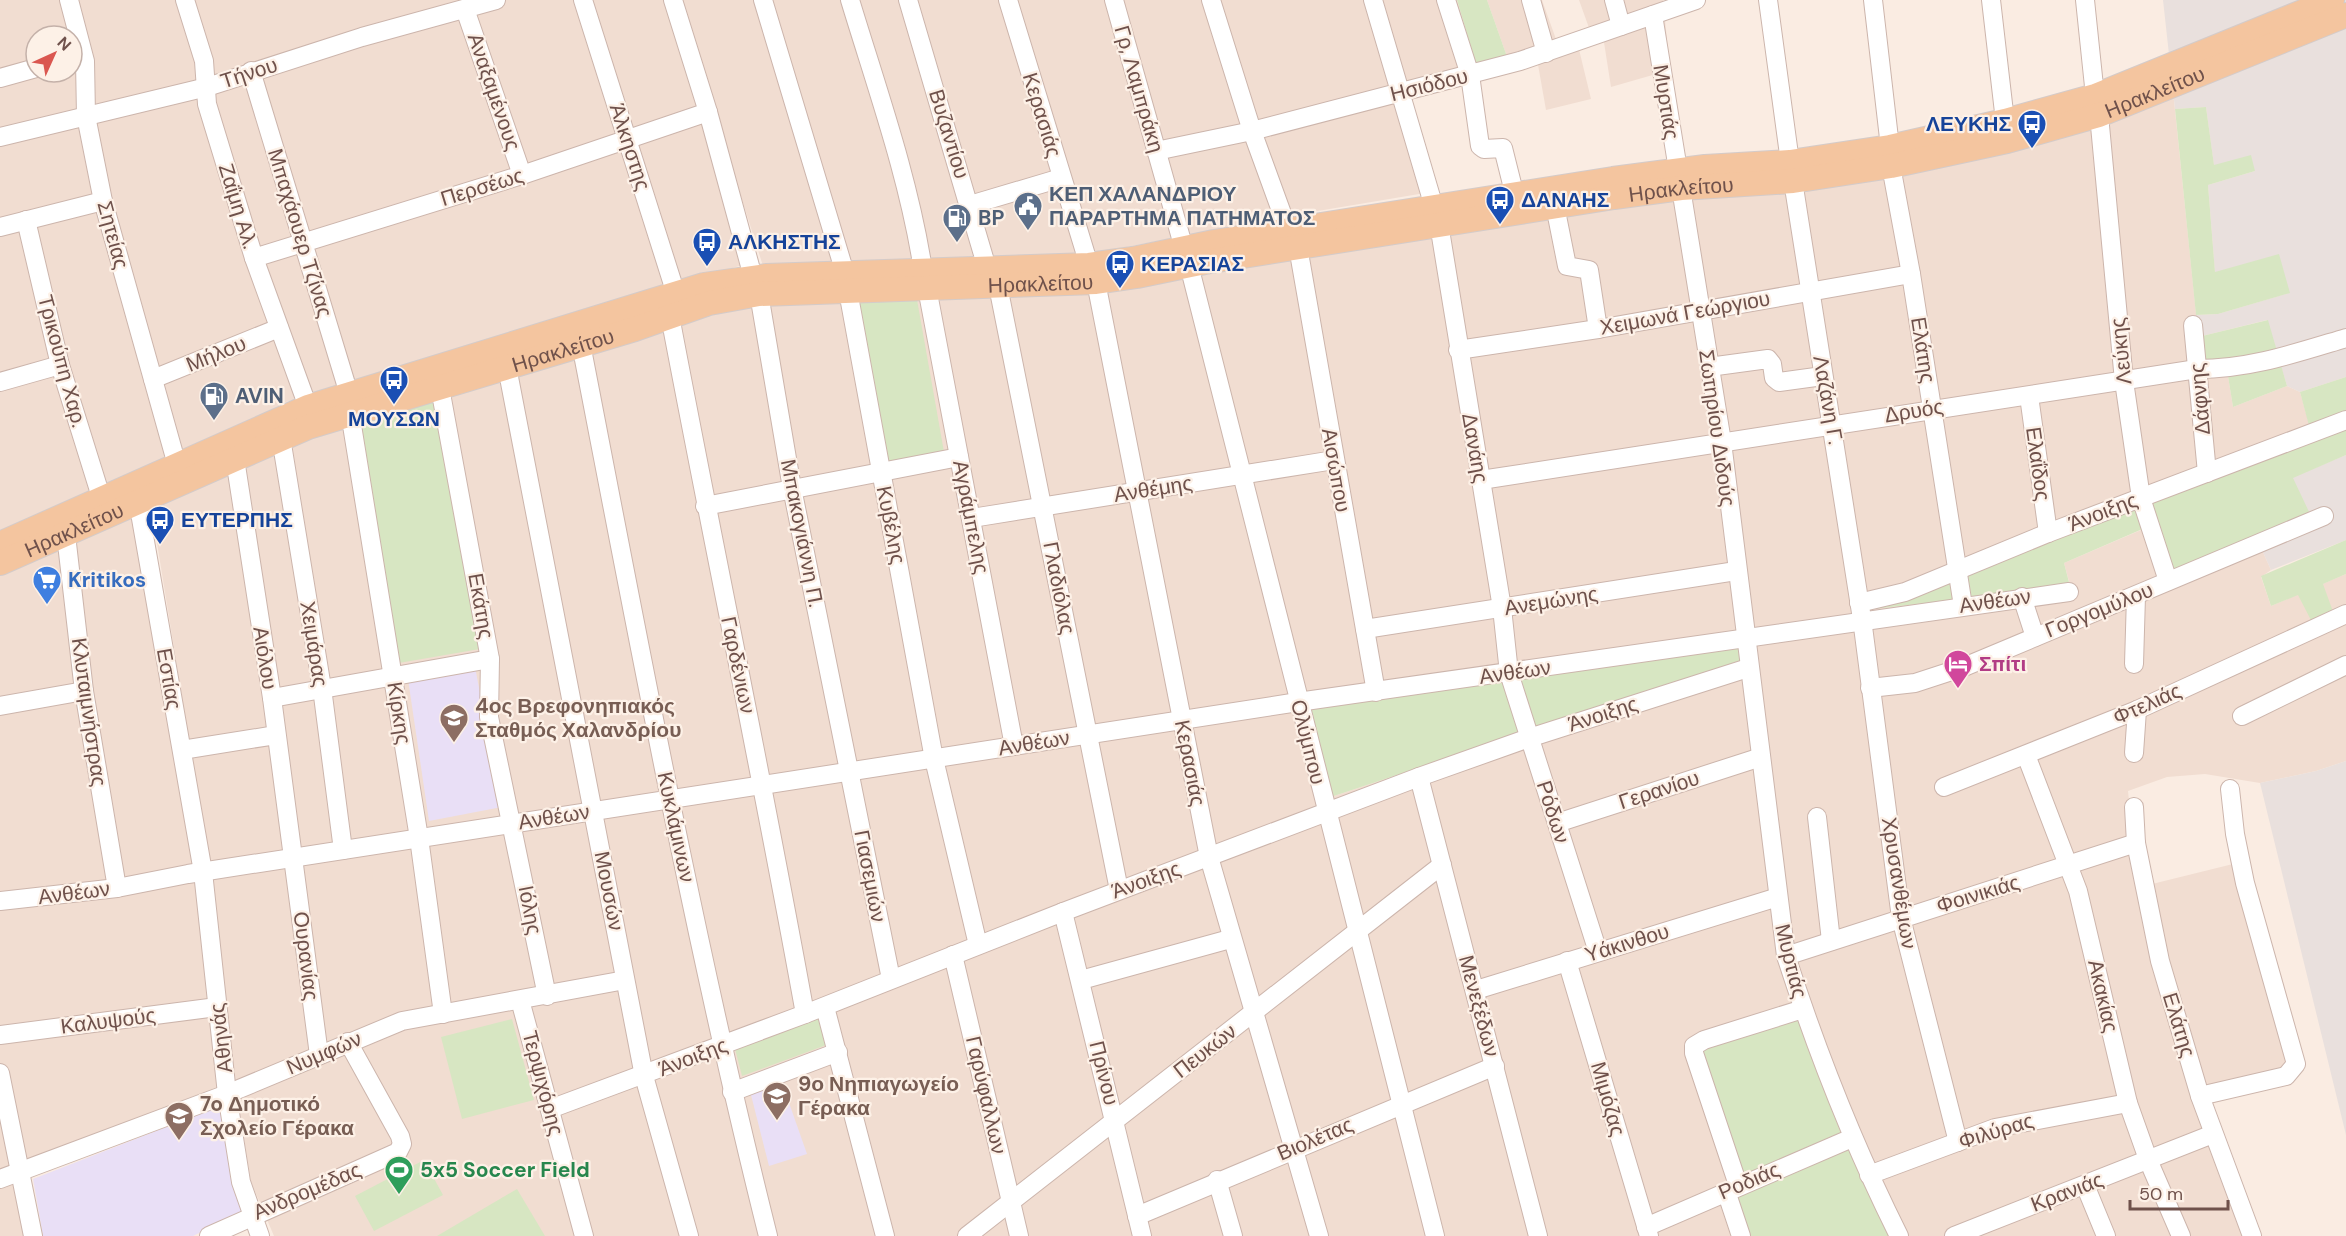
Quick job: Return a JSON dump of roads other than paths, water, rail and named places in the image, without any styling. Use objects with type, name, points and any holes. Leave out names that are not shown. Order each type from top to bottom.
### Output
[{"type":"main road","name":"Ηρακλείτου","points":[[1890,156],[2005,122],[2097,105],[2332,0]]},
{"type":"main road","name":"Ηρακλείτου","points":[[0,563],[66,535],[137,494],[177,465],[308,407],[350,403],[440,388],[581,344],[673,305],[704,285],[756,286],[1093,273],[1293,238],[1679,179],[1792,171],[2007,141],[2097,105],[2346,15]]},
{"type":"main road","name":"Ηρακλείτου","points":[[0,544],[102,500],[137,494],[235,459],[350,403],[673,305],[701,306],[756,286]]},
{"type":"street","name":"Σητείας","points":[[69,0],[73,24]]},
{"type":"street","name":"Ζαΐμη Αλ.","points":[[185,0],[204,61],[207,104],[254,258],[308,407]]},
{"type":"street","name":"Τήνου","points":[[0,137],[207,87],[251,71],[496,0]]},
{"type":"street","name":"Άλκηστης","points":[[583,0],[628,141],[673,305]]},
{"type":"street","name":"Μπακογιάννη Π.","points":[[673,0],[708,112],[756,286],[792,488],[849,772]]},
{"type":"street","name":"Κυβέλης","points":[[763,0],[847,282],[934,759]]},
{"type":"street","name":"Αγράμπελης","points":[[850,0],[917,232],[1014,746]]},
{"type":"street","name":"Βυζαντίου","points":[[908,0],[993,277]]},
{"type":"street","name":"Κερασιάς","points":[[1008,0],[1061,178],[1093,273],[1209,857],[1230,939],[1319,1236]]},
{"type":"street","name":"Γρ, Λαμπράκη","points":[[1114,0],[1186,257]]},
{"type":"street","name":"Αισώπου","points":[[1211,0],[1252,131],[1293,238],[1376,692]]},
{"type":"street","name":"Δανάης","points":[[1373,0],[1437,215],[1502,608],[1509,673]]},
{"type":"street","points":[[1446,0],[1470,75],[1480,146],[1484,149],[1503,148],[1512,184]]},
{"type":"street","points":[[1531,0],[1546,52]]},
{"type":"street","points":[[1614,0],[1621,26]]},
{"type":"street","name":"Ησιόδου","points":[[1156,151],[1252,131],[1470,75],[1546,52],[1696,0]]},
{"type":"street","points":[[1768,0],[1792,171]]},
{"type":"street","name":"Ελάτης","points":[[1873,0],[1890,156],[1911,274],[1963,606]]},
{"type":"street","points":[[1991,0],[2005,122]]},
{"type":"street","name":"Λεύκης","points":[[2085,0],[2124,381],[2141,498],[2168,581]]},
{"type":"street","name":"Αναξαμένους","points":[[465,9],[522,175]]},
{"type":"street","name":"Μυρτιάς","points":[[1653,15],[1679,179]]},
{"type":"street","points":[[0,78],[24,71]]},
{"type":"street","name":"Μπαχάουερ Τζίνας","points":[[251,71],[350,403]]},
{"type":"street","name":"Σητείας","points":[[82,84],[103,201],[177,465]]},
{"type":"street","name":"Περσέως","points":[[254,258],[628,141],[708,112]]},
{"type":"street","name":"Λαζάνη Γ.","points":[[1792,171],[1861,611]]},
{"type":"street","points":[[970,205],[1061,178]]},
{"type":"street","name":"Σωτηρίου Διδούς","points":[[1679,179],[1722,442],[1748,668]]},
{"type":"street","points":[[0,227],[103,201]]},
{"type":"street","points":[[1557,216],[1566,266],[1570,269],[1586,267],[1589,270],[1598,329]]},
{"type":"street","name":"Τρικούπη Χαρ.","points":[[26,220],[60,365],[102,500]]},
{"type":"street","name":"Ολύμπου","points":[[1186,257],[1435,1236]]},
{"type":"street","name":"Χειμωνά Γεώργιου","points":[[1458,350],[1598,329],[1911,274]]},
{"type":"street","name":"Γλαδιόλας","points":[[993,277],[1043,505],[1119,890]]},
{"type":"street","name":"Γαρδένιων","points":[[673,305],[705,506],[763,785],[805,1014]]},
{"type":"street","name":"Δάφνης","points":[[2193,326],[2206,473]]},
{"type":"street","name":"Μήλου","points":[[153,379],[279,328]]},
{"type":"street","name":"Δρυός","points":[[1481,480],[1932,408],[2029,396],[2197,369],[2227,369],[2261,363],[2346,338]]},
{"type":"street","name":"Κυκλάμινων","points":[[581,344],[670,800],[732,1092],[768,1236]]},
{"type":"street","points":[[1709,367],[1768,359],[1772,364],[1774,378],[1779,382],[1823,376]]},
{"type":"street","points":[[0,381],[60,365]]},
{"type":"street","name":"Μουσών","points":[[507,367],[644,1076],[689,1236]]},
{"type":"street","name":"Εκάτης","points":[[440,388],[490,659],[489,717],[512,824]]},
{"type":"street","name":"Ελαΐδος","points":[[2029,396],[2048,533]]},
{"type":"street","name":"Κίρκης","points":[[350,403],[419,838],[443,1014]]},
{"type":"street","name":"Άνοιξης","points":[[1861,611],[2048,533],[2346,420]]},
{"type":"street","name":"Χειμάρας","points":[[281,438],[322,688],[343,850]]},
{"type":"street","points":[[705,506],[959,457]]},
{"type":"street","name":"Αιόλου","points":[[235,459],[272,698],[293,858]]},
{"type":"street","name":"Ανθέμης","points":[[972,518],[1334,460]]},
{"type":"street","name":"Εστίας","points":[[137,494],[203,872]]},
{"type":"street","name":"Γοργομύλου","points":[[1870,688],[1915,683],[1937,677],[2324,516]]},
{"type":"street","name":"Κλυταιμνήστρας","points":[[66,535],[84,691],[117,888]]},
{"type":"street","name":"Ανεμώνης","points":[[1365,629],[1736,571]]},
{"type":"street","name":"Ανθέων","points":[[0,902],[117,888],[203,872],[1298,702],[1744,638],[1861,611],[1963,606],[2069,592]]},
{"type":"street","points":[[2134,664],[2136,596]]},
{"type":"street","points":[[2022,597],[2035,637]]},
{"type":"street","name":"Χρυσανθέμων","points":[[1861,611],[1901,918],[1958,1142]]},
{"type":"street","name":"Φτελιάς","points":[[1944,787],[2137,710],[2346,614]]},
{"type":"street","points":[[272,698],[490,659]]},
{"type":"street","points":[[2242,716],[2346,664]]},
{"type":"street","name":"Μυρτιάς","points":[[1748,668],[1786,956],[1803,1010],[1852,1138],[1899,1236]]},
{"type":"street","name":"Άνοιξης","points":[[550,1109],[825,1007],[978,945],[1326,811],[1529,738],[1748,668]]},
{"type":"street","name":"Ρόδων","points":[[1509,673],[1598,952]]},
{"type":"street","points":[[0,706],[84,691]]},
{"type":"street","points":[[2134,753],[2137,710]]},
{"type":"street","points":[[182,750],[276,735]]},
{"type":"street","name":"Ακακίας","points":[[2026,755],[2078,891],[2128,1103],[2149,1162],[2181,1236]]},
{"type":"street","name":"Γερανίου","points":[[1557,823],[1761,757]]},
{"type":"street","points":[[934,759],[978,945]]},
{"type":"street","name":"Γιασεμιών","points":[[849,772],[891,980]]},
{"type":"street","name":"Μενεξέδων","points":[[1419,777],[1538,1236]]},
{"type":"street","points":[[2200,1096],[2286,1076],[2296,1064],[2245,883],[2235,834],[2230,789]]},
{"type":"street","name":"Ελάτης","points":[[2134,807],[2136,843],[2160,961],[2200,1096],[2213,1134],[2236,1186],[2252,1236]]},
{"type":"street","points":[[1817,817],[1831,941]]},
{"type":"street","name":"Ιόλης","points":[[512,824],[547,996]]},
{"type":"street","name":"Φοινικιάς","points":[[1786,956],[2136,843]]},
{"type":"street","name":"Ουρανίας","points":[[293,858],[319,1055]]},
{"type":"street","name":"Πευκών","points":[[967,1236],[1442,865]]},
{"type":"street","name":"Αθηνάς","points":[[203,872],[227,1094],[241,1182],[250,1215],[260,1236]]},
{"type":"street","name":"Υάκινθου","points":[[1476,990],[1778,897]]},
{"type":"street","name":"Πρίνου","points":[[1063,912],[1142,1236]]},
{"type":"street","points":[[1081,980],[1230,939]]},
{"type":"street","name":"Γαρύφαλλων","points":[[953,955],[1018,1236]]},
{"type":"street","name":"Μιμόζας","points":[[1568,961],[1648,1232]]},
{"type":"street","name":"Νυμφών","points":[[0,1179],[227,1094],[348,1041],[402,1021],[625,980]]},
{"type":"street","name":"Τερψιχόρης","points":[[520,1000],[585,1236]]},
{"type":"street","name":"Καλυψούς","points":[[0,1035],[217,1007]]},
{"type":"street","points":[[825,1007],[885,1236]]},
{"type":"street","points":[[1741,1236],[1732,1188],[1694,1053],[1694,1046],[1698,1042],[1803,1010]]},
{"type":"street","name":"Ανδρομέδας","points":[[209,1236],[250,1215],[398,1152],[402,1144],[348,1041]]},
{"type":"street","points":[[732,1092],[838,1052]]},
{"type":"street","name":"Βιολέτας","points":[[1137,1216],[1217,1180],[1495,1066]]},
{"type":"street","points":[[0,1073],[22,1172],[33,1236]]},
{"type":"street","name":"Φιλύρας","points":[[1869,1175],[1995,1128],[2025,1120],[2128,1103]]},
{"type":"street","name":"Κρανιάς","points":[[1961,1235],[2149,1162],[2213,1134]]},
{"type":"street","name":"Ροδιάς","points":[[1648,1232],[1732,1188],[1852,1138]]},
{"type":"street","points":[[1217,1180],[1233,1236]]},
{"type":"street","points":[[2085,1185],[2106,1236]]},
{"type":"place","name":"ΛΕΥΚΗΣ","points":[[2032,150]]},
{"type":"place","name":"ΔΑΝΑΗΣ","points":[[1500,226]]},
{"type":"place","name":"ΚΕΠ ΧΑΛΑΝΔΡΙΟΥ ΠΑΡΑΡΤΗΜΑ ΠΑΤΗΜΑΤΟΣ","points":[[1028,232]]},
{"type":"place","name":"BP","points":[[957,244]]},
{"type":"place","name":"ΑΛΚΗΣΤΗΣ","points":[[707,268]]},
{"type":"place","name":"ΚΕΡΑΣΙΑΣ","points":[[1120,290]]},
{"type":"place","name":"ΜΟΥΣΩΝ","points":[[394,406]]},
{"type":"place","name":"AVIN","points":[[214,422]]},
{"type":"place","name":"ΕΥΤΕΡΠΗΣ","points":[[160,546]]},
{"type":"place","name":"Kritikos","points":[[47,606]]},
{"type":"place","name":"Σπίτι","points":[[1958,690]]},
{"type":"place","name":"4ος Βρεφονηπιακός Σταθμός Χαλανδρίου","points":[[454,744]]},
{"type":"place","name":"9ο Νηπιαγωγείο Γέρακα","points":[[777,1122]]},
{"type":"place","name":"7o Δημοτικό Σχολείο Γέρακα","points":[[179,1142]]},
{"type":"place","name":"5x5 Soccer Field","points":[[399,1196]]}]
